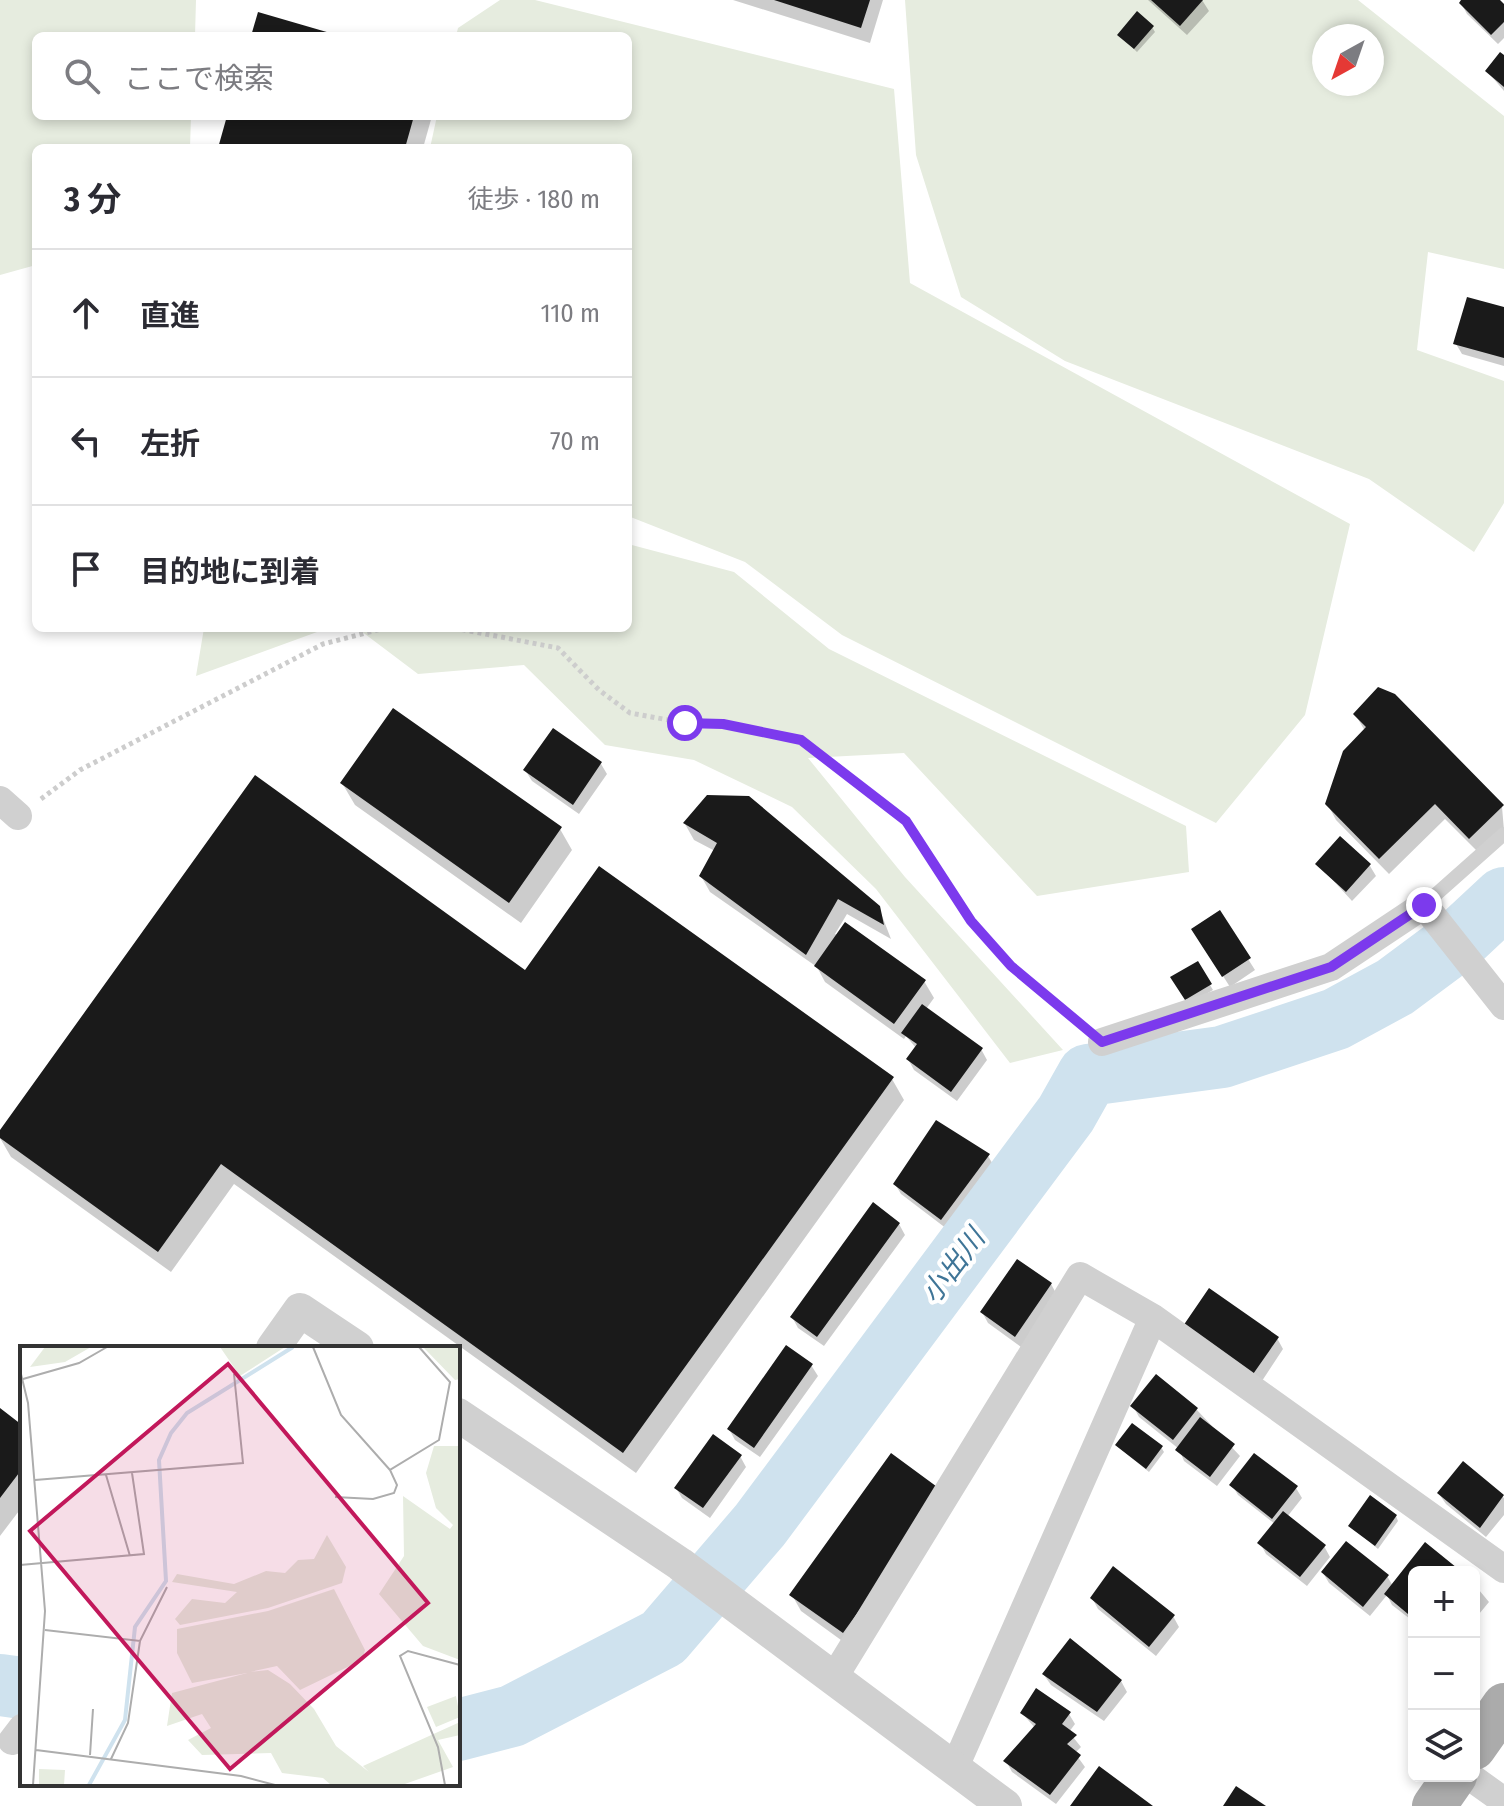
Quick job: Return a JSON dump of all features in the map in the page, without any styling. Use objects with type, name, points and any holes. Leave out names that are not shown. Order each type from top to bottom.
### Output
[{"type":"main road","points":[[1480,1739],[1504,1705]]},
{"type":"main road","points":[[1434,1806],[1451,1782]]},
{"type":"street","points":[[1102,1042],[1331,967],[1431,914],[1504,1006]]},
{"type":"street","points":[[833,1679],[1080,1276],[1153,1318],[1504,1569]]},
{"type":"street","points":[[274,1346],[300,1310],[354,1346]]},
{"type":"street","points":[[954,1769],[1153,1318]]},
{"type":"street","points":[[460,1416],[680,1564],[1005,1806]]},
{"type":"street","points":[[1477,1782],[1504,1801]]},
{"type":"lane","points":[[1431,914],[1504,834]]},
{"type":"path","points":[[9,808],[323,644],[370,632]]},
{"type":"path","points":[[475,632],[558,648],[599,690],[630,713],[685,723],[723,724],[801,740],[906,821],[971,921],[1011,966],[1102,1042]]},
{"type":"shaded area","points":[[0,0],[196,0],[195,32],[32,32],[32,120],[191,120],[190,144],[32,144],[32,266],[0,275]]},
{"type":"shaded area","points":[[500,0],[535,0],[894,89],[910,283],[1350,524],[1305,715],[1216,823],[842,635],[745,562],[632,518],[632,144],[431,144],[436,120],[632,120],[632,32],[457,32],[458,28]]},
{"type":"shaded area","points":[[905,0],[1358,0],[1504,116],[1504,269],[1428,252],[1417,350],[1504,381],[1504,503],[1474,552],[1369,479],[1065,361],[961,297],[916,155]]},
{"type":"shaded area","points":[[632,545],[734,572],[829,649],[1186,826],[1189,872],[1037,896],[904,753],[808,758],[905,877],[1063,1050],[1010,1063],[876,889],[792,807],[694,760],[605,745],[524,665],[418,674],[362,632],[632,632]]},
{"type":"shaded area","points":[[203,632],[317,632],[196,676]]},
{"type":"building","points":[[774,0],[870,0],[861,28]]},
{"type":"building","points":[[1151,0],[1203,0],[1180,26]]},
{"type":"building","points":[[1461,0],[1500,0],[1504,4],[1504,22],[1491,35],[1459,3]]},
{"type":"building","points":[[1137,11],[1154,26],[1134,49],[1117,35]]},
{"type":"building","points":[[258,12],[327,32],[252,32]]},
{"type":"building","points":[[1500,52],[1504,55],[1504,87],[1485,71]]},
{"type":"building","points":[[226,120],[413,120],[406,144],[219,144]]},
{"type":"building","points":[[1467,297],[1504,307],[1504,358],[1453,344]]},
{"type":"building","points":[[1378,687],[1395,694],[1504,805],[1469,839],[1435,804],[1379,859],[1325,804],[1343,751],[1366,727],[1353,714]]},
{"type":"building","points":[[393,708],[562,827],[509,903],[340,783]]},
{"type":"building","points":[[553,728],[602,762],[573,805],[523,770]]},
{"type":"building","points":[[255,775],[525,970],[599,866],[894,1077],[623,1453],[221,1164],[158,1252],[0,1138],[0,1130]]},
{"type":"building","points":[[707,795],[749,796],[880,906],[884,925],[838,899],[806,955],[699,876],[717,843],[683,823]]},
{"type":"building","points":[[1340,836],[1371,864],[1346,892],[1315,864]]},
{"type":"building","points":[[1220,910],[1251,958],[1222,977],[1191,929]]},
{"type":"building","points":[[845,922],[926,980],[894,1024],[814,966]]},
{"type":"building","points":[[1198,961],[1212,984],[1185,1000],[1170,977]]},
{"type":"building","points":[[922,1004],[983,1048],[951,1092],[906,1059],[917,1044],[901,1033]]},
{"type":"building","points":[[936,1120],[990,1154],[941,1220],[893,1184]]},
{"type":"building","points":[[873,1202],[900,1223],[817,1337],[790,1317]]},
{"type":"building","points":[[1017,1259],[1052,1283],[1015,1337],[980,1312]]},
{"type":"building","points":[[1209,1288],[1279,1337],[1251,1377],[1181,1329]]},
{"type":"building","points":[[786,1345],[813,1364],[754,1448],[727,1429]]},
{"type":"building","points":[[1156,1374],[1198,1408],[1173,1440],[1130,1406]]},
{"type":"building","points":[[0,1408],[20,1423],[20,1472],[0,1498]]},
{"type":"building","points":[[1200,1417],[1235,1444],[1210,1477],[1175,1450]]},
{"type":"building","points":[[1132,1423],[1163,1446],[1146,1469],[1115,1445]]},
{"type":"building","points":[[713,1434],[742,1455],[703,1508],[674,1488]]},
{"type":"building","points":[[891,1453],[944,1492],[843,1633],[789,1595]]},
{"type":"building","points":[[1254,1453],[1298,1486],[1272,1519],[1229,1485]]},
{"type":"building","points":[[1463,1461],[1504,1495],[1480,1528],[1437,1493]]},
{"type":"building","points":[[1370,1495],[1397,1515],[1375,1546],[1348,1526]]},
{"type":"building","points":[[1283,1511],[1326,1545],[1300,1577],[1257,1543]]},
{"type":"building","points":[[1346,1541],[1389,1575],[1363,1607],[1321,1572]]},
{"type":"building","points":[[1425,1542],[1455,1566],[1408,1566],[1408,1614],[1384,1594]]},
{"type":"building","points":[[1113,1566],[1175,1615],[1149,1647],[1090,1598]]},
{"type":"building","points":[[1070,1638],[1122,1680],[1097,1712],[1042,1674]]},
{"type":"building","points":[[1036,1688],[1071,1712],[1062,1724],[1077,1735],[1067,1744],[1081,1755],[1050,1795],[1003,1761],[1036,1724],[1020,1713]]},
{"type":"building","points":[[1099,1766],[1153,1806],[1070,1806]]},
{"type":"building","points":[[1236,1786],[1266,1806],[1223,1806]]},
{"type":"waterway","name":"小出川","points":[[460,1729],[512,1716],[663,1638],[760,1525],[1066,1114],[1088,1075],[1222,1057],[1336,1019],[1395,987],[1461,938],[1504,898]]},
{"type":"waterway","name":"小出川","points":[[0,1685],[20,1688]]},
{"type":"route","points":[[685,723],[723,724],[801,740],[906,821],[971,921],[1011,966],[1102,1042],[1331,967],[1424,905]]}]
